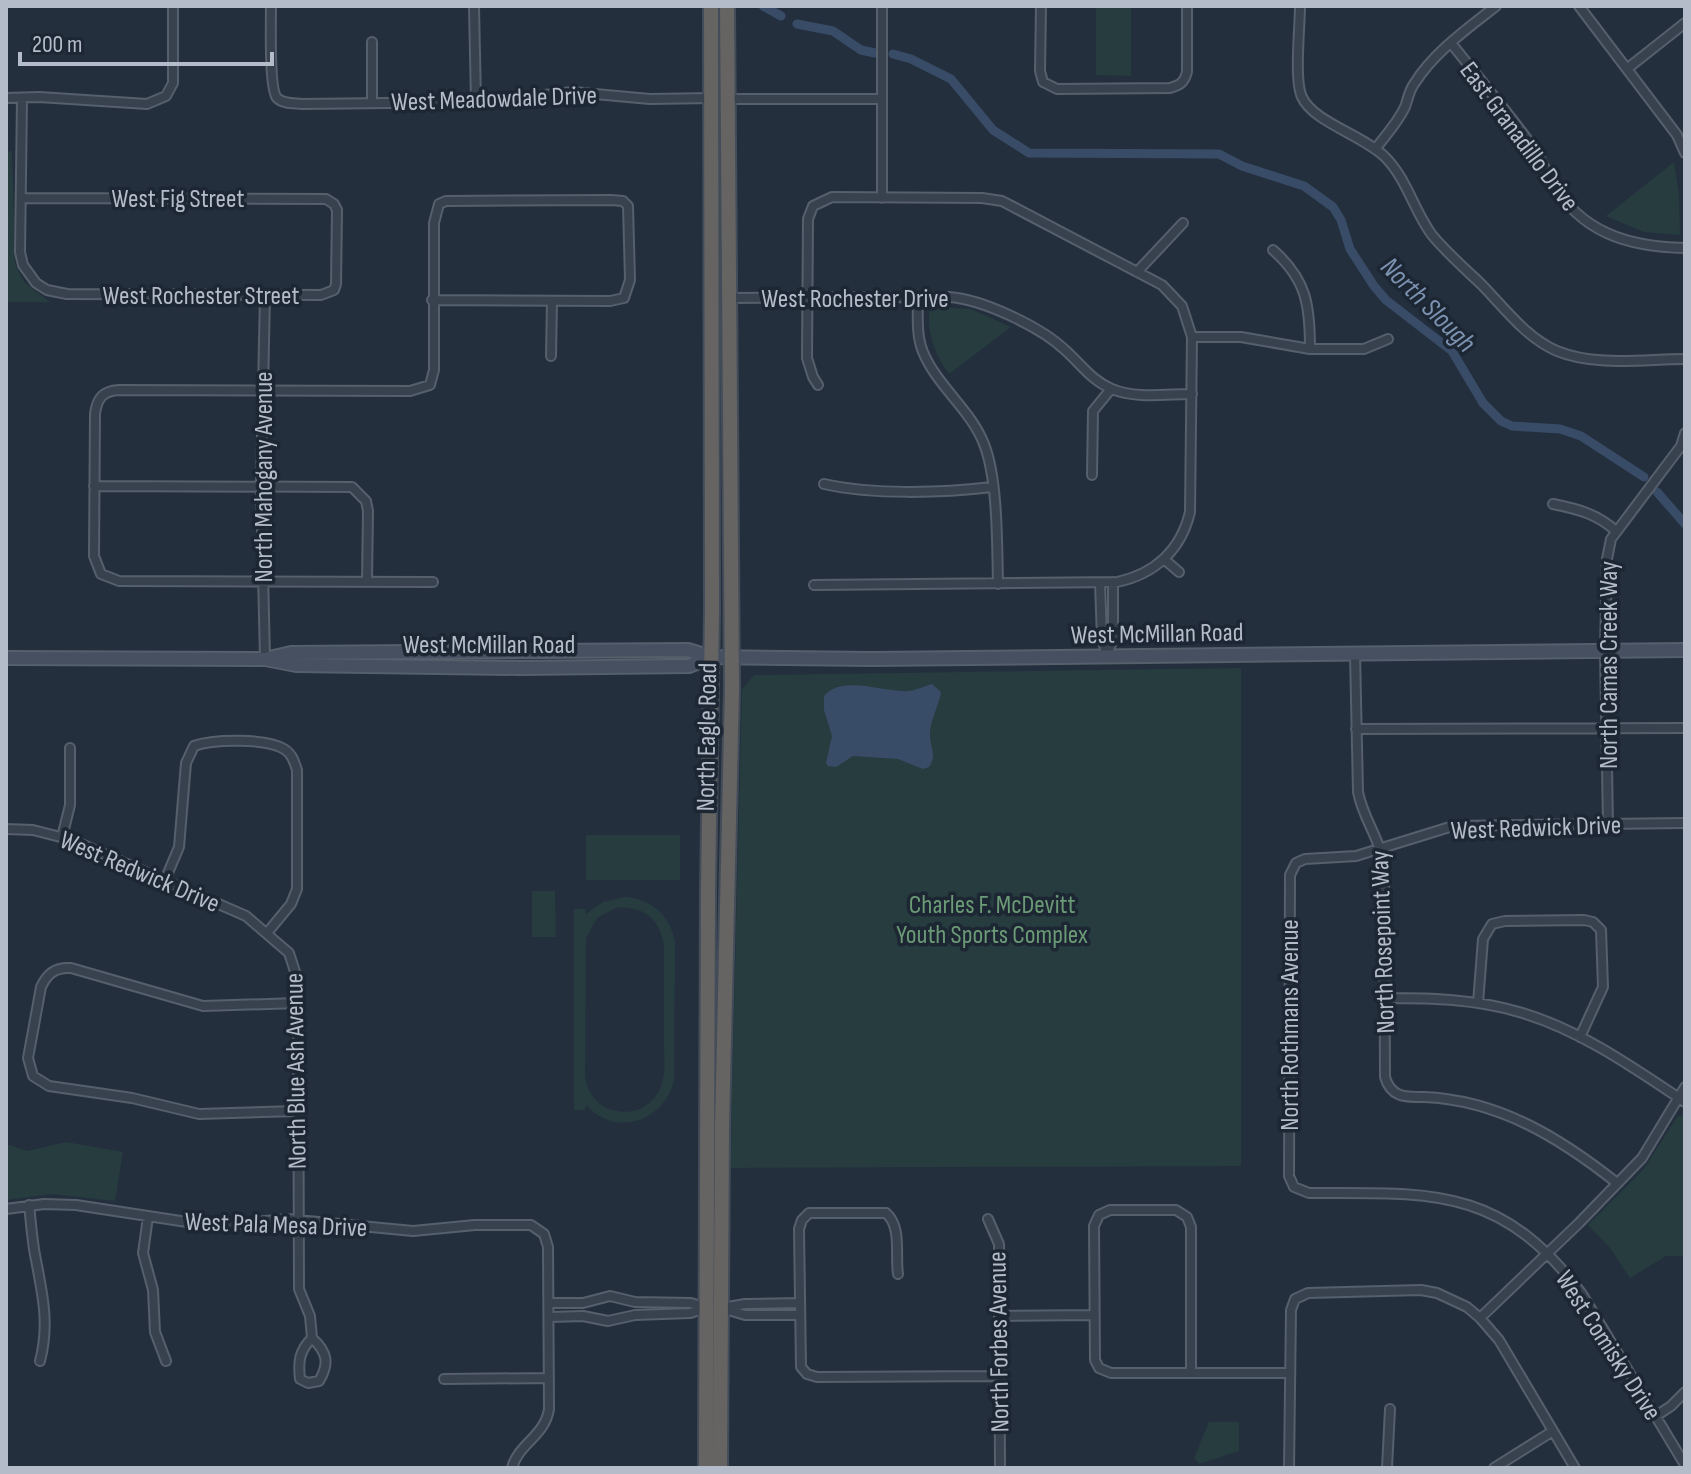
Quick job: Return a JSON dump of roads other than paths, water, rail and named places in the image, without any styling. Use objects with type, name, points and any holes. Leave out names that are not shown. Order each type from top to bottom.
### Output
[{"type":"highway","name":"North Eagle Road","points":[[706,1468],[711,6]]},
{"type":"highway","name":"North Eagle Road","points":[[720,1468],[722,1126],[731,657],[727,6]]},
{"type":"highway","points":[[712,67],[722,91],[729,99]]},
{"type":"highway","points":[[712,98],[719,119],[728,131]]},
{"type":"highway","points":[[706,1197],[713,1207],[713,1292],[722,1308]]},
{"type":"highway","points":[[706,1308],[714,1323],[715,1426],[720,1441]]},
{"type":"main road","name":"West McMillan Road","points":[[265,659],[296,652],[688,650],[711,657],[872,659],[1685,650]]},
{"type":"main road","points":[[296,652],[318,658],[362,659],[369,665]]},
{"type":"main road","name":"West McMillan Road","points":[[6,658],[265,659],[296,665],[519,668],[689,666],[711,657]]},
{"type":"street","points":[[6,98],[137,104],[158,101],[166,96],[173,83],[173,6]]},
{"type":"street","name":"West Meadowdale Drive","points":[[271,6],[272,84],[277,98],[291,103],[476,102],[573,92],[650,99],[712,98]]},
{"type":"street","points":[[474,6],[476,102]]},
{"type":"street","points":[[882,6],[882,198]]},
{"type":"street","points":[[1041,6],[1040,71],[1043,82],[1057,89],[1170,88],[1180,85],[1185,80],[1188,60],[1187,6]]},
{"type":"street","points":[[1300,6],[1300,94],[1312,111],[1376,148],[1401,176],[1432,235],[1533,336],[1558,351],[1580,357],[1608,360],[1685,359]]},
{"type":"street","points":[[1376,148],[1405,108],[1412,86],[1451,43],[1496,6]]},
{"type":"street","points":[[1579,6],[1677,135],[1685,153]]},
{"type":"street","points":[[1628,68],[1685,23]]},
{"type":"street","points":[[372,42],[372,102]]},
{"type":"street","name":"East Granadillo Drive","points":[[1451,43],[1519,128],[1542,160],[1551,181],[1582,219],[1628,243],[1653,248],[1685,248]]},
{"type":"street","points":[[21,198],[22,98]]},
{"type":"street","points":[[729,99],[882,99]]},
{"type":"street","points":[[814,585],[1100,583],[1135,577],[1165,560],[1180,540],[1190,512],[1192,337],[1187,317],[1176,298],[1162,285],[1002,201],[982,198],[832,197],[813,206],[808,219],[807,358],[818,385]]},
{"type":"street","name":"West Fig Street","points":[[21,198],[316,198],[334,204],[338,221],[334,290]]},
{"type":"street","name":"West Rochester Street","points":[[21,198],[20,252],[23,265],[36,283],[47,290],[67,294],[265,295],[321,295],[334,290]]},
{"type":"street","points":[[432,300],[610,301],[624,298],[630,280],[630,225],[626,202],[446,201],[439,204],[434,223],[432,300],[434,370],[430,385],[410,391],[119,390],[102,395],[96,411],[94,556],[96,566],[109,579],[433,582]]},
{"type":"street","points":[[1137,272],[1183,223]]},
{"type":"street","points":[[1273,250],[1286,262],[1307,297],[1310,349]]},
{"type":"street","name":"North Mahogany Avenue","points":[[265,295],[261,486],[265,659]]},
{"type":"street","points":[[918,297],[918,333],[923,352],[980,434],[987,453],[997,532],[998,584]]},
{"type":"street","name":"West Rochester Drive","points":[[729,298],[958,298],[998,310],[1057,342],[1089,375],[1111,389],[1130,394],[1192,394]]},
{"type":"street","points":[[551,356],[552,301]]},
{"type":"street","points":[[1192,337],[1241,337],[1310,349],[1364,349],[1388,339]]},
{"type":"street","points":[[1092,475],[1093,411],[1111,389]]},
{"type":"street","name":"North Camas Creek Way","points":[[1608,824],[1607,559],[1611,539],[1681,446],[1685,433]]},
{"type":"street","points":[[824,484],[863,490],[969,490],[992,487]]},
{"type":"street","points":[[94,486],[343,486],[360,493],[366,501],[367,581]]},
{"type":"street","points":[[1553,504],[1581,509],[1616,531]]},
{"type":"street","points":[[1165,560],[1179,572]]},
{"type":"street","points":[[1107,655],[1113,639],[1113,582]]},
{"type":"street","points":[[1100,583],[1102,639],[1107,655]]},
{"type":"street","name":"North Rosepoint Way","points":[[1355,653],[1358,792],[1364,814],[1382,848],[1384,869],[1385,1077],[1391,1091],[1404,1097],[1464,1101],[1513,1117],[1543,1131],[1617,1183]]},
{"type":"street","points":[[1356,729],[1685,728]]},
{"type":"street","points":[[165,880],[179,847],[186,763],[194,746],[210,740],[273,744],[285,750],[292,757],[297,770],[297,889],[291,904],[267,933]]},
{"type":"street","points":[[62,837],[70,805],[70,748]]},
{"type":"street","name":"West Redwick Drive","points":[[1296,863],[1305,859],[1350,857],[1456,826],[1685,823]]},
{"type":"street","name":"West Redwick Drive","points":[[6,829],[33,830],[62,837],[246,916],[267,933]]},
{"type":"street","name":"North Rothmans Avenue","points":[[1294,1187],[1289,1176],[1290,875],[1296,863]]},
{"type":"street","points":[[1478,1003],[1483,975],[1483,939],[1488,928],[1505,921],[1584,920],[1598,925],[1603,938],[1603,987],[1580,1037]]},
{"type":"street","name":"North Blue Ash Avenue","points":[[267,933],[283,945],[294,962],[298,981],[299,1289],[310,1316],[312,1338],[326,1355],[327,1362],[319,1381],[308,1383],[300,1379],[298,1365],[301,1351],[312,1338]]},
{"type":"street","points":[[298,1003],[203,1006],[61,967],[44,979],[41,987],[28,1058],[33,1076],[49,1086],[132,1098],[199,1114],[298,1111]]},
{"type":"street","points":[[1386,998],[1433,997],[1478,1003],[1538,1018],[1580,1037],[1682,1100]]},
{"type":"street","points":[[1480,1318],[1642,1158],[1682,1100],[1685,1087]]},
{"type":"street","name":"West Comisky Drive","points":[[1294,1187],[1309,1193],[1412,1193],[1458,1201],[1508,1222],[1546,1252],[1582,1294],[1685,1465]]},
{"type":"street","points":[[29,1205],[46,1315],[46,1338],[40,1361]]},
{"type":"street","name":"West Pala Mesa Drive","points":[[6,1209],[29,1205],[76,1205],[213,1226],[276,1219],[413,1231],[475,1225],[531,1225],[544,1234],[548,1247],[550,1303]]},
{"type":"street","points":[[1191,1373],[1191,1227],[1187,1217],[1176,1210],[1110,1210],[1099,1215],[1094,1226],[1095,1360],[1099,1368],[1111,1373],[1141,1373],[1191,1373],[1290,1373]]},
{"type":"street","points":[[898,1274],[896,1229],[893,1219],[886,1213],[809,1213],[802,1220],[799,1229],[801,1367],[807,1374],[817,1377],[999,1376]]},
{"type":"street","points":[[148,1217],[143,1253],[153,1290],[155,1332],[166,1361]]},
{"type":"street","name":"North Forbes Avenue","points":[[988,1219],[999,1244],[1000,1468]]},
{"type":"street","points":[[1289,1468],[1291,1310],[1295,1299],[1308,1293],[1421,1290],[1453,1299],[1480,1318],[1499,1340],[1575,1468]]},
{"type":"street","points":[[512,1468],[518,1453],[542,1430],[548,1418],[550,1303],[583,1303],[610,1296],[635,1302],[691,1303],[706,1308]]},
{"type":"street","points":[[722,1308],[745,1304],[800,1303]]},
{"type":"street","points":[[550,1317],[583,1316],[608,1321],[635,1315],[690,1313],[706,1308]]},
{"type":"street","points":[[722,1308],[745,1315],[800,1315]]},
{"type":"street","points":[[999,1316],[1094,1315]]},
{"type":"street","points":[[444,1379],[549,1378]]},
{"type":"street","points":[[1656,1416],[1685,1392]]},
{"type":"street","points":[[1387,1468],[1390,1409]]},
{"type":"street","points":[[1494,1468],[1553,1431]]},
{"type":"water","points":[[932,684],[941,692],[931,725],[933,756],[929,767],[923,769],[898,759],[853,756],[836,767],[828,766],[832,736],[824,710],[824,696],[828,692],[854,685],[906,691]]},
{"type":"waterway","name":"North Slough","points":[[763,6],[781,16]]},
{"type":"waterway","name":"North Slough","points":[[797,24],[833,31],[861,50],[875,53]]},
{"type":"waterway","name":"North Slough","points":[[893,54],[911,59],[951,79],[993,130],[1029,153],[1219,154],[1242,166],[1304,186],[1333,207],[1341,220],[1350,249],[1374,286],[1386,300],[1452,351],[1483,403],[1501,421],[1512,426],[1560,429],[1581,436],[1644,477]]},
{"type":"waterway","name":"North Slough","points":[[1657,492],[1685,524]]},
{"type":"park label","name":"Charles F. McDevitt Youth Sports Complex","points":[[992,919]]}]
